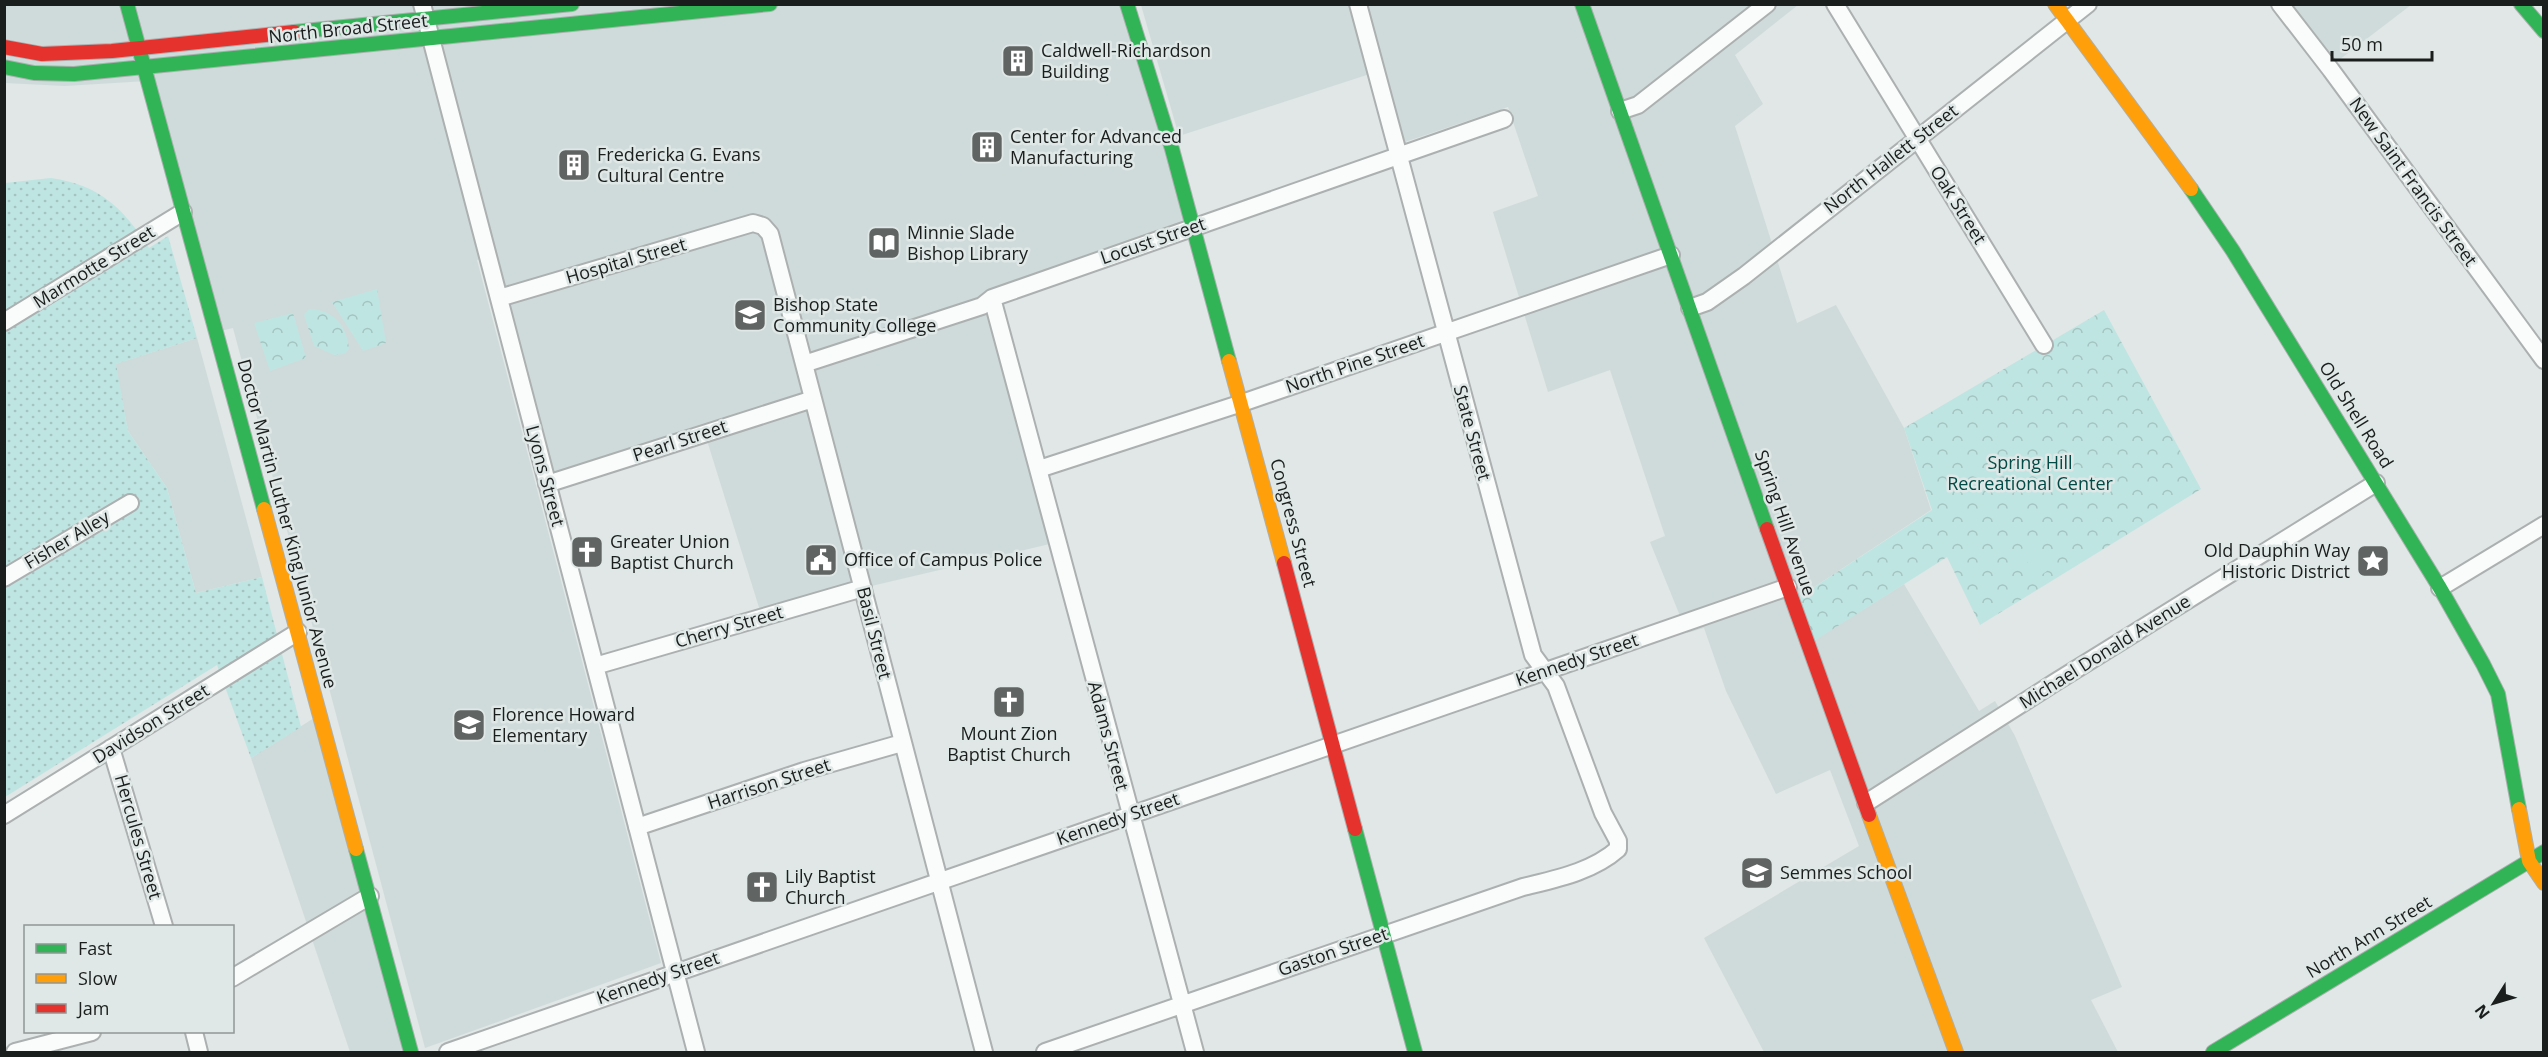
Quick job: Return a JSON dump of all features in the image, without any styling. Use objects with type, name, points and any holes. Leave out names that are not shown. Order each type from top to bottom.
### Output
[{"type":"main road","name":"Doctor Martin Luther King Junior Avenue","points":[[127,4],[411,1053]]},
{"type":"main road","name":"North Broad Street","points":[[4,47],[42,54],[138,49],[424,12],[572,4]]},
{"type":"main road","name":"North Broad Street","points":[[4,68],[34,73],[74,74],[770,4]]},
{"type":"main road","name":"Congress Street","points":[[1127,4],[1160,103],[1415,1053]]},
{"type":"main road","name":"Spring Hill Avenue","points":[[1582,4],[1956,1053]]},
{"type":"main road","name":"Old Shell Road","points":[[2055,4],[2175,166],[2233,252],[2440,588],[2498,694],[2529,861],[2544,883]]},
{"type":"main road","points":[[2521,4],[2544,31]]},
{"type":"main road","name":"North Ann Street","points":[[2212,1053],[2544,852]]},
{"type":"street","name":"State Street","points":[[1358,4],[1533,655],[1556,687],[1603,813],[1618,842],[1618,849]]},
{"type":"street","points":[[1620,111],[1638,105],[1767,4]]},
{"type":"street","name":"Oak Street","points":[[1835,4],[2044,345]]},
{"type":"street","name":"North Hallett Street","points":[[1690,308],[1707,302],[1744,276],[2088,4]]},
{"type":"street","name":"New Saint Francis Street","points":[[2280,4],[2544,360]]},
{"type":"street","name":"Lyons Street","points":[[424,12],[696,1053]]},
{"type":"street","name":"Locust Street","points":[[804,364],[982,306],[992,298],[1503,119]]},
{"type":"street","name":"Marmotte Street","points":[[4,322],[183,212]]},
{"type":"street","name":"Hospital Street","points":[[499,298],[753,223]]},
{"type":"street","name":"Basil Street","points":[[753,223],[763,226],[770,234],[902,743],[941,880],[984,1053]]},
{"type":"street","name":"North Pine Street","points":[[1039,469],[1242,403],[1671,255]]},
{"type":"street","points":[[992,298],[1039,469]]},
{"type":"street","name":"Pearl Street","points":[[547,484],[813,399]]},
{"type":"street","name":"Adams Street","points":[[1039,469],[1129,815],[1195,1053]]},
{"type":"street","name":"Michael Donald Avenue","points":[[1866,803],[2376,483]]},
{"type":"street","name":"Fisher Alley","points":[[4,578],[130,503]]},
{"type":"street","points":[[2440,588],[2544,525]]},
{"type":"street","name":"Kennedy Street","points":[[448,1053],[675,972],[1788,587]]},
{"type":"street","name":"Cherry Street","points":[[595,666],[863,588]]},
{"type":"street","name":"Davidson Street","points":[[4,815],[298,632]]},
{"type":"street","name":"Harrison Street","points":[[637,827],[804,771],[902,743]]},
{"type":"street","name":"Hercules Street","points":[[111,748],[163,925]]},
{"type":"street","name":"Gaston Street","points":[[1045,1053],[1523,887],[1565,877],[1618,849]]},
{"type":"street","points":[[234,977],[370,896]]},
{"type":"street","points":[[15,1053],[88,1033]]},
{"type":"street","points":[[194,1033],[199,1053]]},
{"type":"shaded area","name":"Bishop State Community College","points":[[5,5],[1127,5],[1194,227],[992,298],[1058,542],[863,588],[762,617],[705,434],[547,484],[487,257],[477,260],[661,963],[425,1048],[233,328],[216,332],[147,81],[65,86],[5,83]]},
{"type":"shaded area","points":[[1141,5],[1798,5],[1735,55],[1763,104],[1735,126],[1797,323],[1836,305],[1904,428],[1931,510],[1799,597],[1814,640],[1904,584],[1979,711],[1995,701],[2015,736],[2122,987],[2091,1000],[2118,1052],[1764,1052],[1704,938],[1859,846],[1830,770],[1776,794],[1726,691],[1704,628],[1687,633],[1650,542],[1665,536],[1610,370],[1548,392],[1493,212],[1538,196],[1508,107],[1402,143],[1385,69],[1179,136]]},
{"type":"shaded area","points":[[2288,5],[2411,5],[2335,63]]},
{"type":"shaded area","points":[[197,338],[262,577],[196,593],[167,488],[128,431],[115,364]]},
{"type":"shaded area","points":[[314,718],[405,1052],[350,1052],[251,758]]},
{"type":"green space","points":[[51,178],[83,186],[109,201],[130,221],[149,248],[168,236],[197,338],[116,364],[128,431],[167,488],[196,593],[262,577],[301,727],[251,758],[217,665],[5,797],[5,183]]},
{"type":"green space","points":[[377,289],[386,343],[363,351],[332,302]]},
{"type":"green space","points":[[309,309],[325,312],[342,326],[349,348],[345,354],[334,355],[314,346],[304,315]]},
{"type":"green space","name":"Spring Hill Recreational Center","points":[[2104,310],[2201,489],[1980,625],[1947,557],[1814,641],[1799,597],[1932,510],[1904,428]]},
{"type":"green space","points":[[293,313],[306,358],[270,371],[254,323]]},
{"type":"green space","points":[[2030,544],[2047,571],[2037,578],[2020,550]]},
{"type":"traffic: fast","points":[[127,4],[264,509]]},
{"type":"traffic: fast","points":[[294,32],[572,4]]},
{"type":"traffic: fast","points":[[4,67],[34,73],[74,74],[770,4]]},
{"type":"traffic: fast","points":[[1127,4],[1172,149],[1229,361]]},
{"type":"traffic: fast","points":[[1582,4],[1767,529]]},
{"type":"traffic: fast","points":[[2521,4],[2544,31]]},
{"type":"traffic: fast","points":[[2191,189],[2233,251],[2440,588],[2483,664],[2498,694],[2519,809]]},
{"type":"traffic: fast","points":[[1355,829],[1415,1052]]},
{"type":"traffic: fast","points":[[356,849],[411,1052]]},
{"type":"traffic: fast","points":[[2213,1052],[2544,852]]},
{"type":"traffic: slow","points":[[2055,4],[2191,189]]},
{"type":"traffic: slow","points":[[1229,361],[1284,563]]},
{"type":"traffic: slow","points":[[264,509],[356,849]]},
{"type":"traffic: slow","points":[[2519,809],[2529,861],[2544,883]]},
{"type":"traffic: slow","points":[[1869,815],[1956,1052]]},
{"type":"traffic: jam","points":[[4,47],[42,54],[112,51],[294,32]]},
{"type":"traffic: jam","points":[[1767,529],[1869,815]]},
{"type":"traffic: jam","points":[[1284,563],[1355,829]]},
{"type":"place","name":"Caldwell-Richardson Building","points":[[1018,61]]},
{"type":"place","name":"Center for Advanced Manufacturing","points":[[987,147]]},
{"type":"place","name":"Fredericka G. Evans Cultural Centre","points":[[574,165]]},
{"type":"place","name":"Minnie Slade Bishop Library","points":[[884,243]]},
{"type":"place","name":"Bishop State Community College","points":[[750,315]]},
{"type":"place","name":"Greater Union Baptist Church","points":[[587,552]]},
{"type":"place","name":"Office of Campus Police","points":[[821,560]]},
{"type":"place","name":"Old Dauphin Way Historic District","points":[[2373,561]]},
{"type":"place","name":"Mount Zion Baptist Church","points":[[1009,702]]},
{"type":"place","name":"Florence Howard Elementary","points":[[469,725]]},
{"type":"place","name":"Semmes School","points":[[1757,873]]},
{"type":"place","name":"Lily Baptist Church","points":[[762,887]]}]
